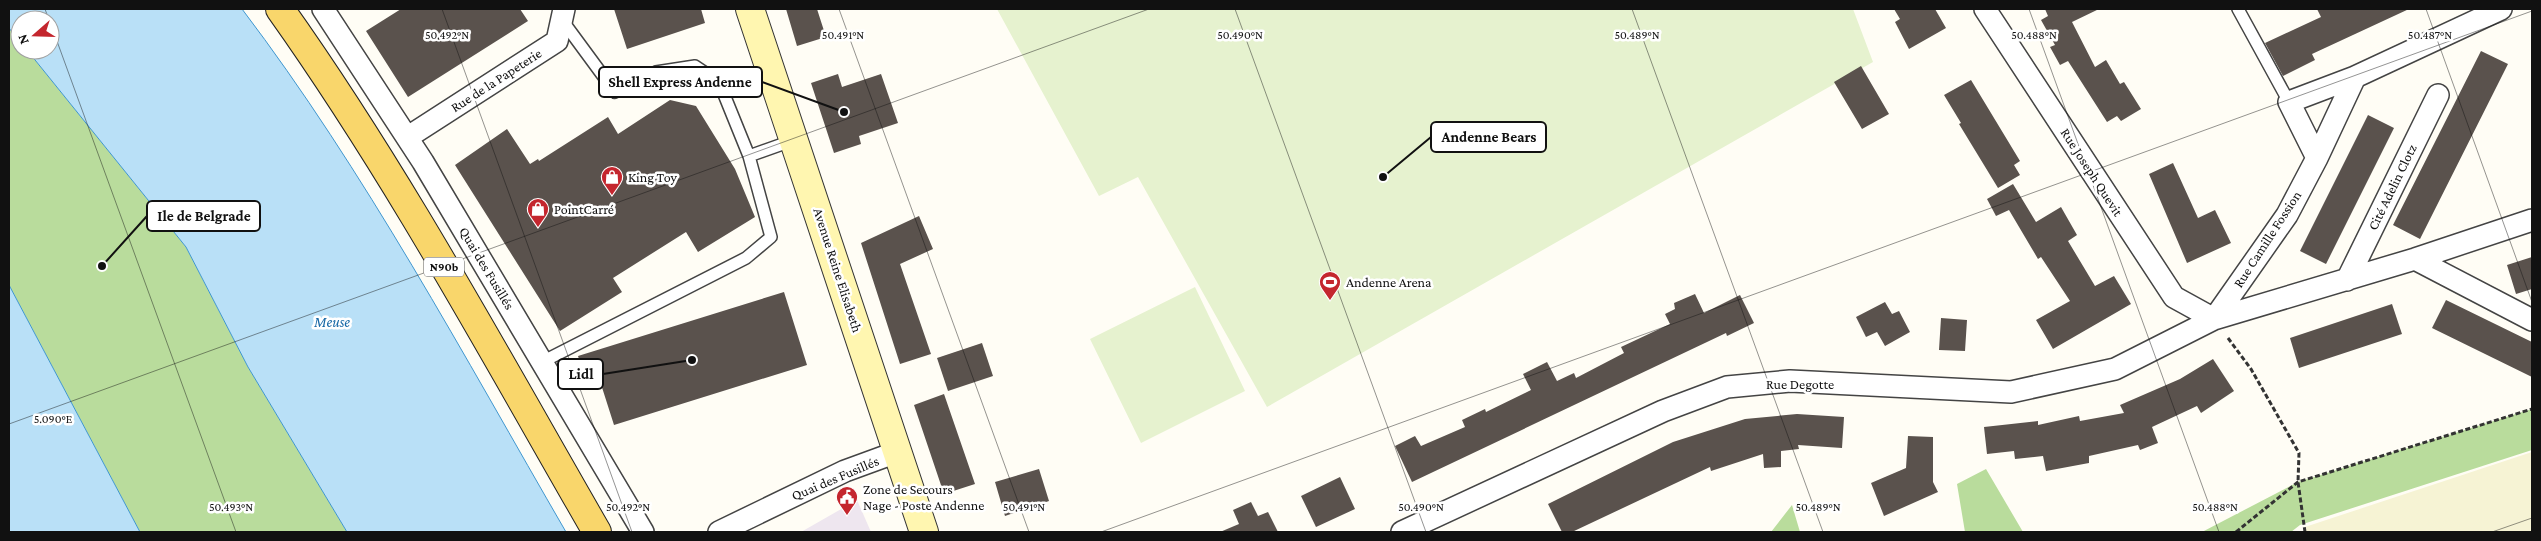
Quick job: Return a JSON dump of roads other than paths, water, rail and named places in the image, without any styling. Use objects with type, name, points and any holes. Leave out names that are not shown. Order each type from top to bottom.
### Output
[{"type":"main road","name":"N90b","points":[[280,9],[317,62],[407,202],[597,532]]},
{"type":"main road","name":"Avenue Reine Elisabeth","points":[[750,9],[924,532]]},
{"type":"street","name":"Quai des Fusillés","points":[[323,9],[408,137],[643,532]]},
{"type":"street","name":"Rue Joseph Quevit","points":[[1985,9],[2174,297],[2214,319]]},
{"type":"street","points":[[2317,158],[2289,102],[2355,77],[2501,9]]},
{"type":"street","name":"Rue de la Papeterie","points":[[408,137],[557,41],[563,14]]},
{"type":"street","name":"Rue Camille Fossion","points":[[2214,319],[2287,215],[2317,158],[2355,77]]},
{"type":"street","name":"Cité Adelin Clotz","points":[[2346,280],[2438,95]]},
{"type":"street","points":[[2214,319],[2415,259],[2532,220]]},
{"type":"street","points":[[2415,259],[2532,320]]},
{"type":"street","name":"Rue Degotte","points":[[1402,532],[1663,411],[1727,387],[1790,381],[2011,392],[2114,370],[2214,319]]},
{"type":"street","name":"Quai des Fusillés","points":[[719,532],[845,471],[897,452]]},
{"type":"lane","points":[[2238,9],[2289,102]]},
{"type":"lane","points":[[542,362],[746,258],[771,237],[749,156],[719,82],[694,66],[656,72],[615,92],[563,14]]},
{"type":"lane","points":[[749,156],[794,140]]},
{"type":"water","name":"Meuse","points":[[9,9],[242,9],[287,71],[372,199],[566,532],[347,532],[248,367],[186,247],[35,60],[60,60],[60,10],[10,10],[10,29]]},
{"type":"water","points":[[9,285],[140,532],[9,532]]},
{"type":"place","name":"Shell Express Andenne","points":[[844,112]]},
{"type":"place","name":"Andenne Bears","points":[[1383,177]]},
{"type":"place","name":"King Toy","points":[[612,196]]},
{"type":"place","name":"PointCarré","points":[[538,228]]},
{"type":"place","name":"Ile de Belgrade","points":[[102,266]]},
{"type":"place","name":"Andenne Arena","points":[[1330,301]]},
{"type":"place","name":"Lidl","points":[[692,360]]},
{"type":"place","name":"Zone de Secours Nage - Poste Andenne","points":[[847,516]]}]
